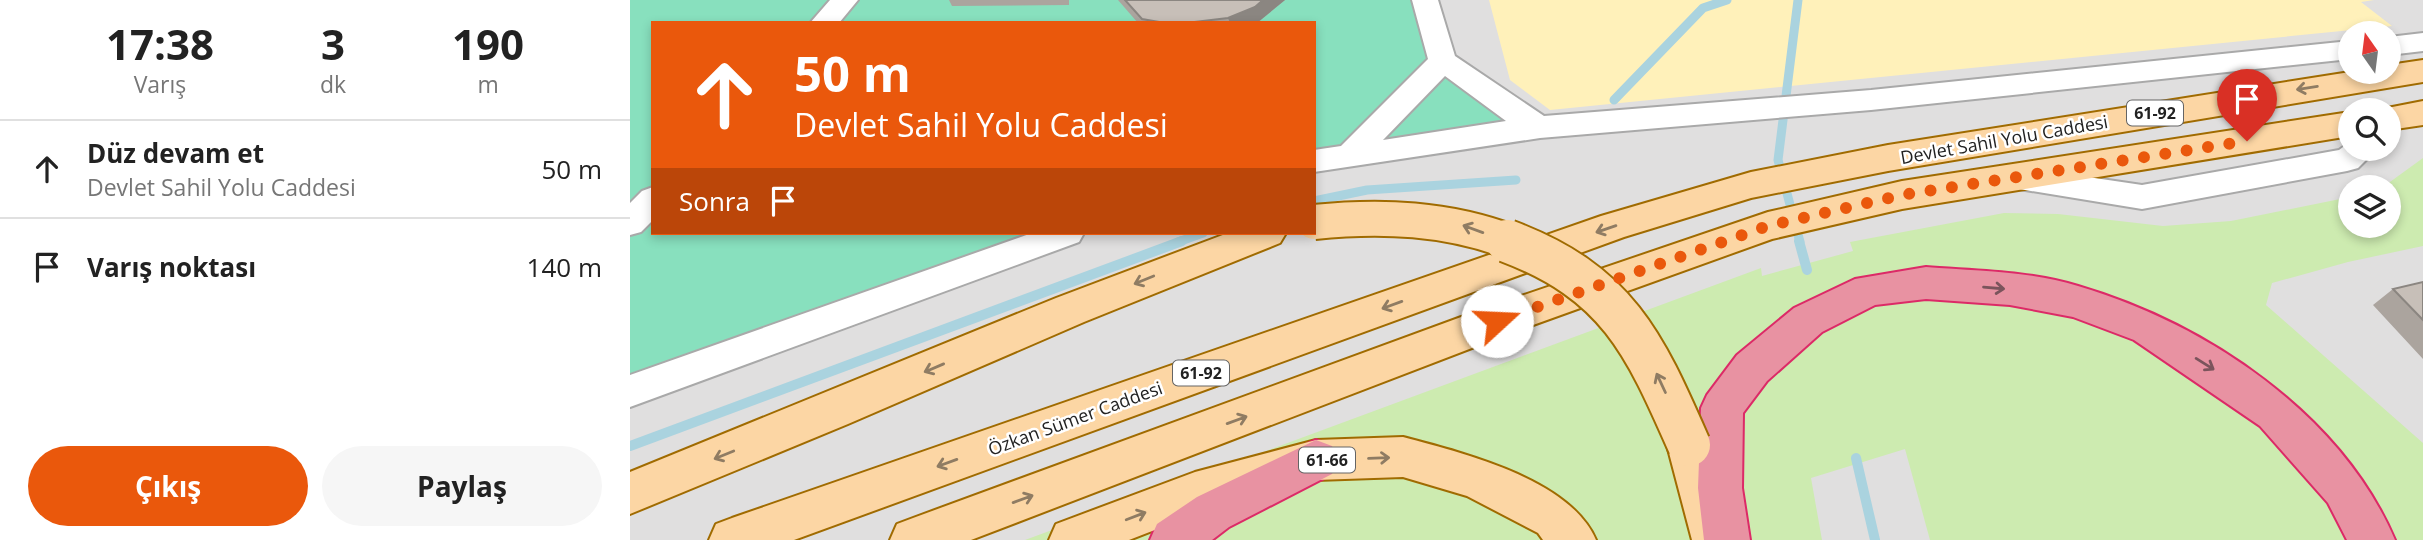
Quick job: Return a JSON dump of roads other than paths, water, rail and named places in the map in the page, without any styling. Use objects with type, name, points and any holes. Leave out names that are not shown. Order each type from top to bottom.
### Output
[{"type":"highway","points":[[1727,540],[1720,488],[1722,408],[1752,368],[1808,320],[1820,314],[1870,290],[1926,283],[2010,289],[2076,301],[2148,328],[2218,372],[2275,413],[2344,488],[2372,540]]},
{"type":"highway","points":[[1173,540],[1213,512],[1316,460]]},
{"type":"main road","name":"Devlet Sahil Yolu Caddesi","points":[[1672,209],[1751,185],[1888,158],[2423,71]]},
{"type":"main road","name":"61-92","points":[[913,540],[1689,251],[1768,226],[1902,195],[2338,126]]},
{"type":"main road","name":"Özkan Sümer Caddesi","points":[[732,540],[1614,226],[1672,209]]},
{"type":"main road","points":[[1316,222],[1353,216],[1408,216],[1466,225],[1564,268],[1615,307],[1650,359],[1689,445],[1714,540]]},
{"type":"main road","points":[[630,493],[1208,254],[1261,235]]},
{"type":"main road","name":"61-66","points":[[1072,540],[1195,493],[1316,460],[1403,457],[1477,478],[1554,518],[1573,540]]},
{"type":"street","points":[[825,21],[845,0]]},
{"type":"street","points":[[1425,0],[1443,61],[1518,116],[1540,127]]},
{"type":"street","points":[[2401,45],[2423,43]]},
{"type":"street","points":[[1316,161],[1352,153],[1540,127],[1871,100],[2338,51]]},
{"type":"street","points":[[1352,153],[1443,61]]},
{"type":"street","name":"61-92","points":[[2013,177],[2142,197],[2341,161]]},
{"type":"street","points":[[630,223],[651,202]]},
{"type":"street","points":[[630,391],[1062,235]]},
{"type":"waterway","points":[[1614,100],[1703,8],[1727,0]]},
{"type":"waterway","points":[[1798,0],[1778,160],[1800,242]]},
{"type":"waterway","points":[[1316,201],[1367,190],[1516,180]]},
{"type":"waterway","points":[[1178,242],[1197,235]]},
{"type":"waterway","points":[[630,446],[1182,241]]},
{"type":"waterway","points":[[1799,241],[1807,270]]},
{"type":"waterway","points":[[1856,458],[1875,540]]}]
